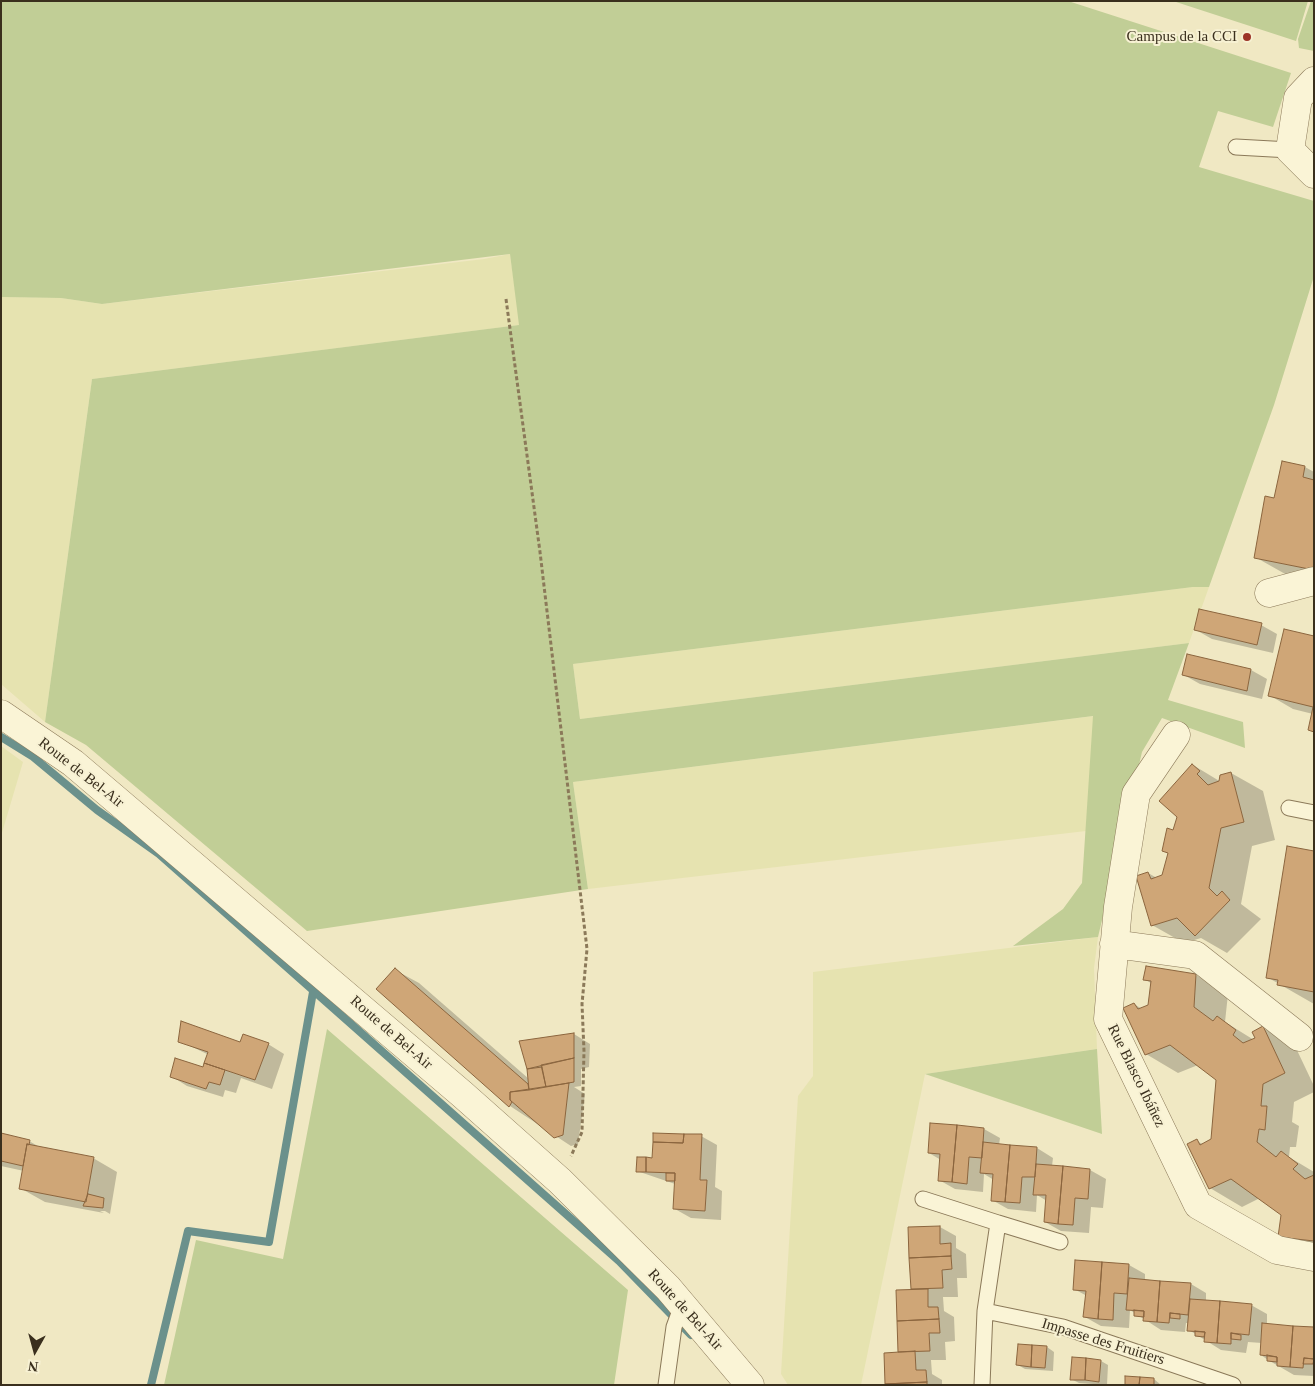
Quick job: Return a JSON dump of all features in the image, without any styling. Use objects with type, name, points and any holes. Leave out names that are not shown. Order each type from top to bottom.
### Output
[{"type":"street","points":[[1314,81],[1298,98],[1290,150],[1314,174]]},
{"type":"street","points":[[1269,593],[1314,581]]},
{"type":"street","name":"Route de Bel-Air","points":[[1,714],[80,769],[455,1087],[560,1181],[668,1288],[750,1385]]},
{"type":"street","name":"Rue Blasco Ibáñez","points":[[1176,735],[1136,794],[1118,907],[1108,1019],[1198,1205],[1277,1250],[1314,1257]]},
{"type":"street","points":[[1114,944],[1195,955],[1299,1037]]},
{"type":"lane","points":[[1236,147],[1290,150]]},
{"type":"lane","points":[[1290,808],[1314,813]]},
{"type":"lane","points":[[923,1199],[1060,1242]]},
{"type":"lane","points":[[982,1385],[985,1311],[998,1223]]},
{"type":"lane","points":[[666,1385],[674,1326],[682,1305]]},
{"type":"lane","name":"Impasse des Fruitiers","points":[[985,1311],[1063,1327],[1233,1385]]},
{"type":"path","points":[[506,299],[540,552],[587,949],[582,1004],[584,1051],[582,1132],[560,1181]]},
{"type":"shaded area","points":[[510,254],[520,325],[92,379],[45,722],[1,684],[1,297],[61,298],[102,304],[484,259]]},
{"type":"shaded area","points":[[1193,587],[1209,587],[1189,643],[580,719],[573,664]]},
{"type":"shaded area","points":[[1094,716],[1086,831],[588,889],[573,782]]},
{"type":"shaded area","points":[[1,746],[23,762],[1,836]]},
{"type":"shaded area","points":[[1098,937],[1094,968],[1097,1049],[925,1074],[861,1385],[788,1385],[781,1374],[798,1096],[813,1076],[813,972]]},
{"type":"green space","points":[[1,1],[1068,1],[1291,73],[1273,127],[1218,111],[1199,167],[1314,201],[1314,276],[1274,405],[1209,587],[1193,587],[573,664],[580,719],[1189,643],[1168,700],[1243,722],[1245,748],[1162,718],[1142,752],[1098,937],[1013,946],[1063,909],[1082,883],[1093,716],[573,782],[588,889],[307,931],[86,745],[45,722],[92,379],[519,325],[510,254],[102,304],[61,298],[1,297]]},
{"type":"green space","points":[[1173,1],[1308,1],[1296,41]]},
{"type":"green space","points":[[1311,1],[1314,1],[1314,51],[1299,48],[1298,39]]},
{"type":"green space","points":[[327,1029],[628,1290],[614,1385],[164,1385],[196,1240],[283,1259]]},
{"type":"green space","points":[[1097,1049],[1102,1134],[925,1074]]},
{"type":"building","points":[[1282,461],[1305,466],[1303,477],[1314,480],[1314,570],[1254,558],[1265,496],[1274,498]]},
{"type":"building","points":[[1199,609],[1262,623],[1257,645],[1194,630]]},
{"type":"building","points":[[1284,629],[1314,636],[1314,732],[1308,730],[1313,707],[1268,696]]},
{"type":"building","points":[[1187,654],[1251,669],[1247,691],[1182,675]]},
{"type":"building","points":[[1192,764],[1200,771],[1197,774],[1208,785],[1219,781],[1220,775],[1231,772],[1244,822],[1221,828],[1209,888],[1217,896],[1222,891],[1230,900],[1195,936],[1177,918],[1151,926],[1136,876],[1148,872],[1151,879],[1162,875],[1168,853],[1162,851],[1167,828],[1173,830],[1177,817],[1159,801]]},
{"type":"building","points":[[1287,846],[1314,851],[1314,992],[1277,985],[1278,980],[1266,978]]},
{"type":"building","points":[[1146,966],[1196,974],[1194,1007],[1213,1021],[1217,1016],[1236,1030],[1233,1035],[1243,1043],[1255,1038],[1252,1032],[1263,1026],[1285,1073],[1263,1084],[1261,1106],[1267,1106],[1265,1130],[1259,1129],[1257,1142],[1276,1157],[1281,1151],[1298,1164],[1293,1169],[1305,1179],[1314,1175],[1314,1241],[1278,1237],[1281,1215],[1231,1179],[1209,1189],[1187,1144],[1197,1139],[1200,1145],[1211,1139],[1216,1080],[1170,1045],[1145,1055],[1123,1008],[1134,1003],[1138,1009],[1148,1005],[1151,981],[1143,980]]},
{"type":"building","points":[[395,968],[528,1084],[529,1090],[510,1092],[510,1100],[512,1102],[509,1107],[376,989]]},
{"type":"building","points":[[181,1021],[240,1042],[243,1034],[269,1043],[255,1080],[204,1063],[208,1052],[178,1042]]},
{"type":"building","points":[[574,1033],[574,1058],[527,1069],[519,1041]]},
{"type":"building","points":[[175,1058],[203,1067],[204,1063],[225,1070],[220,1085],[209,1082],[206,1089],[170,1077]]},
{"type":"building","points":[[574,1058],[574,1082],[546,1087],[541,1065]]},
{"type":"building","points":[[542,1067],[546,1087],[529,1090],[527,1069]]},
{"type":"building","points":[[569,1083],[563,1135],[554,1138],[510,1100],[510,1092]]},
{"type":"building","points":[[930,1123],[957,1125],[952,1182],[938,1181],[940,1154],[928,1153]]},
{"type":"building","points":[[957,1125],[984,1128],[982,1158],[969,1157],[967,1184],[952,1182]]},
{"type":"building","points":[[1,1133],[30,1140],[29,1145],[27,1144],[23,1166],[1,1161]]},
{"type":"building","points":[[653,1133],[684,1134],[683,1143],[653,1142]]},
{"type":"building","points":[[684,1134],[702,1134],[700,1180],[707,1180],[705,1211],[673,1209],[675,1173],[646,1172],[646,1157],[652,1158],[653,1142],[683,1143]]},
{"type":"building","points":[[983,1142],[1010,1145],[1005,1202],[991,1201],[993,1174],[980,1173]]},
{"type":"building","points":[[27,1144],[94,1157],[86,1202],[19,1189]]},
{"type":"building","points":[[1010,1145],[1037,1147],[1035,1177],[1022,1177],[1020,1203],[1005,1202]]},
{"type":"building","points":[[637,1157],[646,1157],[646,1172],[636,1172]]},
{"type":"building","points":[[1036,1164],[1063,1166],[1058,1224],[1044,1222],[1046,1195],[1033,1195]]},
{"type":"building","points":[[1063,1166],[1090,1169],[1088,1199],[1075,1198],[1073,1225],[1058,1224]]},
{"type":"building","points":[[666,1173],[675,1173],[675,1181],[666,1181]]},
{"type":"building","points":[[88,1194],[104,1198],[103,1208],[83,1206]]},
{"type":"building","points":[[940,1226],[940,1244],[951,1243],[951,1256],[909,1258],[908,1227]]},
{"type":"building","points":[[951,1256],[952,1269],[942,1270],[943,1288],[911,1289],[909,1258]]},
{"type":"building","points":[[1075,1260],[1102,1262],[1098,1319],[1083,1317],[1086,1291],[1073,1290]]},
{"type":"building","points":[[1102,1262],[1129,1264],[1127,1294],[1114,1293],[1113,1320],[1098,1319]]},
{"type":"building","points":[[1129,1278],[1160,1281],[1157,1322],[1143,1321],[1144,1311],[1126,1310]]},
{"type":"building","points":[[1160,1281],[1191,1283],[1188,1315],[1170,1313],[1169,1323],[1157,1322]]},
{"type":"building","points":[[928,1289],[928,1307],[938,1307],[939,1319],[897,1321],[896,1290]]},
{"type":"building","points":[[1190,1299],[1220,1301],[1217,1343],[1204,1342],[1205,1332],[1187,1331]]},
{"type":"building","points":[[1220,1301],[1252,1304],[1249,1335],[1231,1333],[1231,1344],[1217,1343]]},
{"type":"building","points":[[1134,1310],[1144,1311],[1144,1317],[1134,1316]]},
{"type":"building","points":[[1170,1313],[1180,1314],[1180,1319],[1170,1318]]},
{"type":"building","points":[[939,1319],[940,1333],[929,1333],[930,1351],[898,1352],[897,1321]]},
{"type":"building","points":[[1262,1323],[1293,1326],[1290,1367],[1277,1366],[1277,1357],[1260,1355]]},
{"type":"building","points":[[1293,1326],[1314,1327],[1314,1359],[1304,1358],[1303,1368],[1290,1367]]},
{"type":"building","points":[[1195,1331],[1205,1332],[1204,1337],[1195,1336]]},
{"type":"building","points":[[1231,1333],[1241,1335],[1241,1340],[1231,1339]]},
{"type":"building","points":[[1018,1344],[1032,1345],[1031,1367],[1016,1365]]},
{"type":"building","points":[[1032,1345],[1047,1346],[1045,1368],[1031,1367]]},
{"type":"building","points":[[915,1351],[916,1370],[926,1370],[927,1382],[885,1384],[884,1353]]},
{"type":"building","points":[[1267,1355],[1277,1357],[1277,1362],[1267,1361]]},
{"type":"building","points":[[1072,1357],[1086,1358],[1085,1380],[1070,1380]]},
{"type":"building","points":[[1086,1358],[1101,1360],[1099,1382],[1085,1380]]},
{"type":"building","points":[[1304,1358],[1314,1359],[1313,1364],[1303,1364]]},
{"type":"building","points":[[1125,1376],[1140,1377],[1139,1385],[1125,1385]]},
{"type":"building","points":[[1140,1377],[1154,1378],[1154,1385],[1139,1385]]},
{"type":"building","points":[[927,1382],[927,1385],[885,1385],[885,1384]]},
{"type":"waterway","points":[[1,737],[32,756],[97,810],[159,854],[619,1261],[691,1335]]},
{"type":"waterway","points":[[151,1385],[188,1231],[269,1242],[313,992]]},
{"type":"place","name":"Campus de la CCI","points":[[1247,37]]}]
